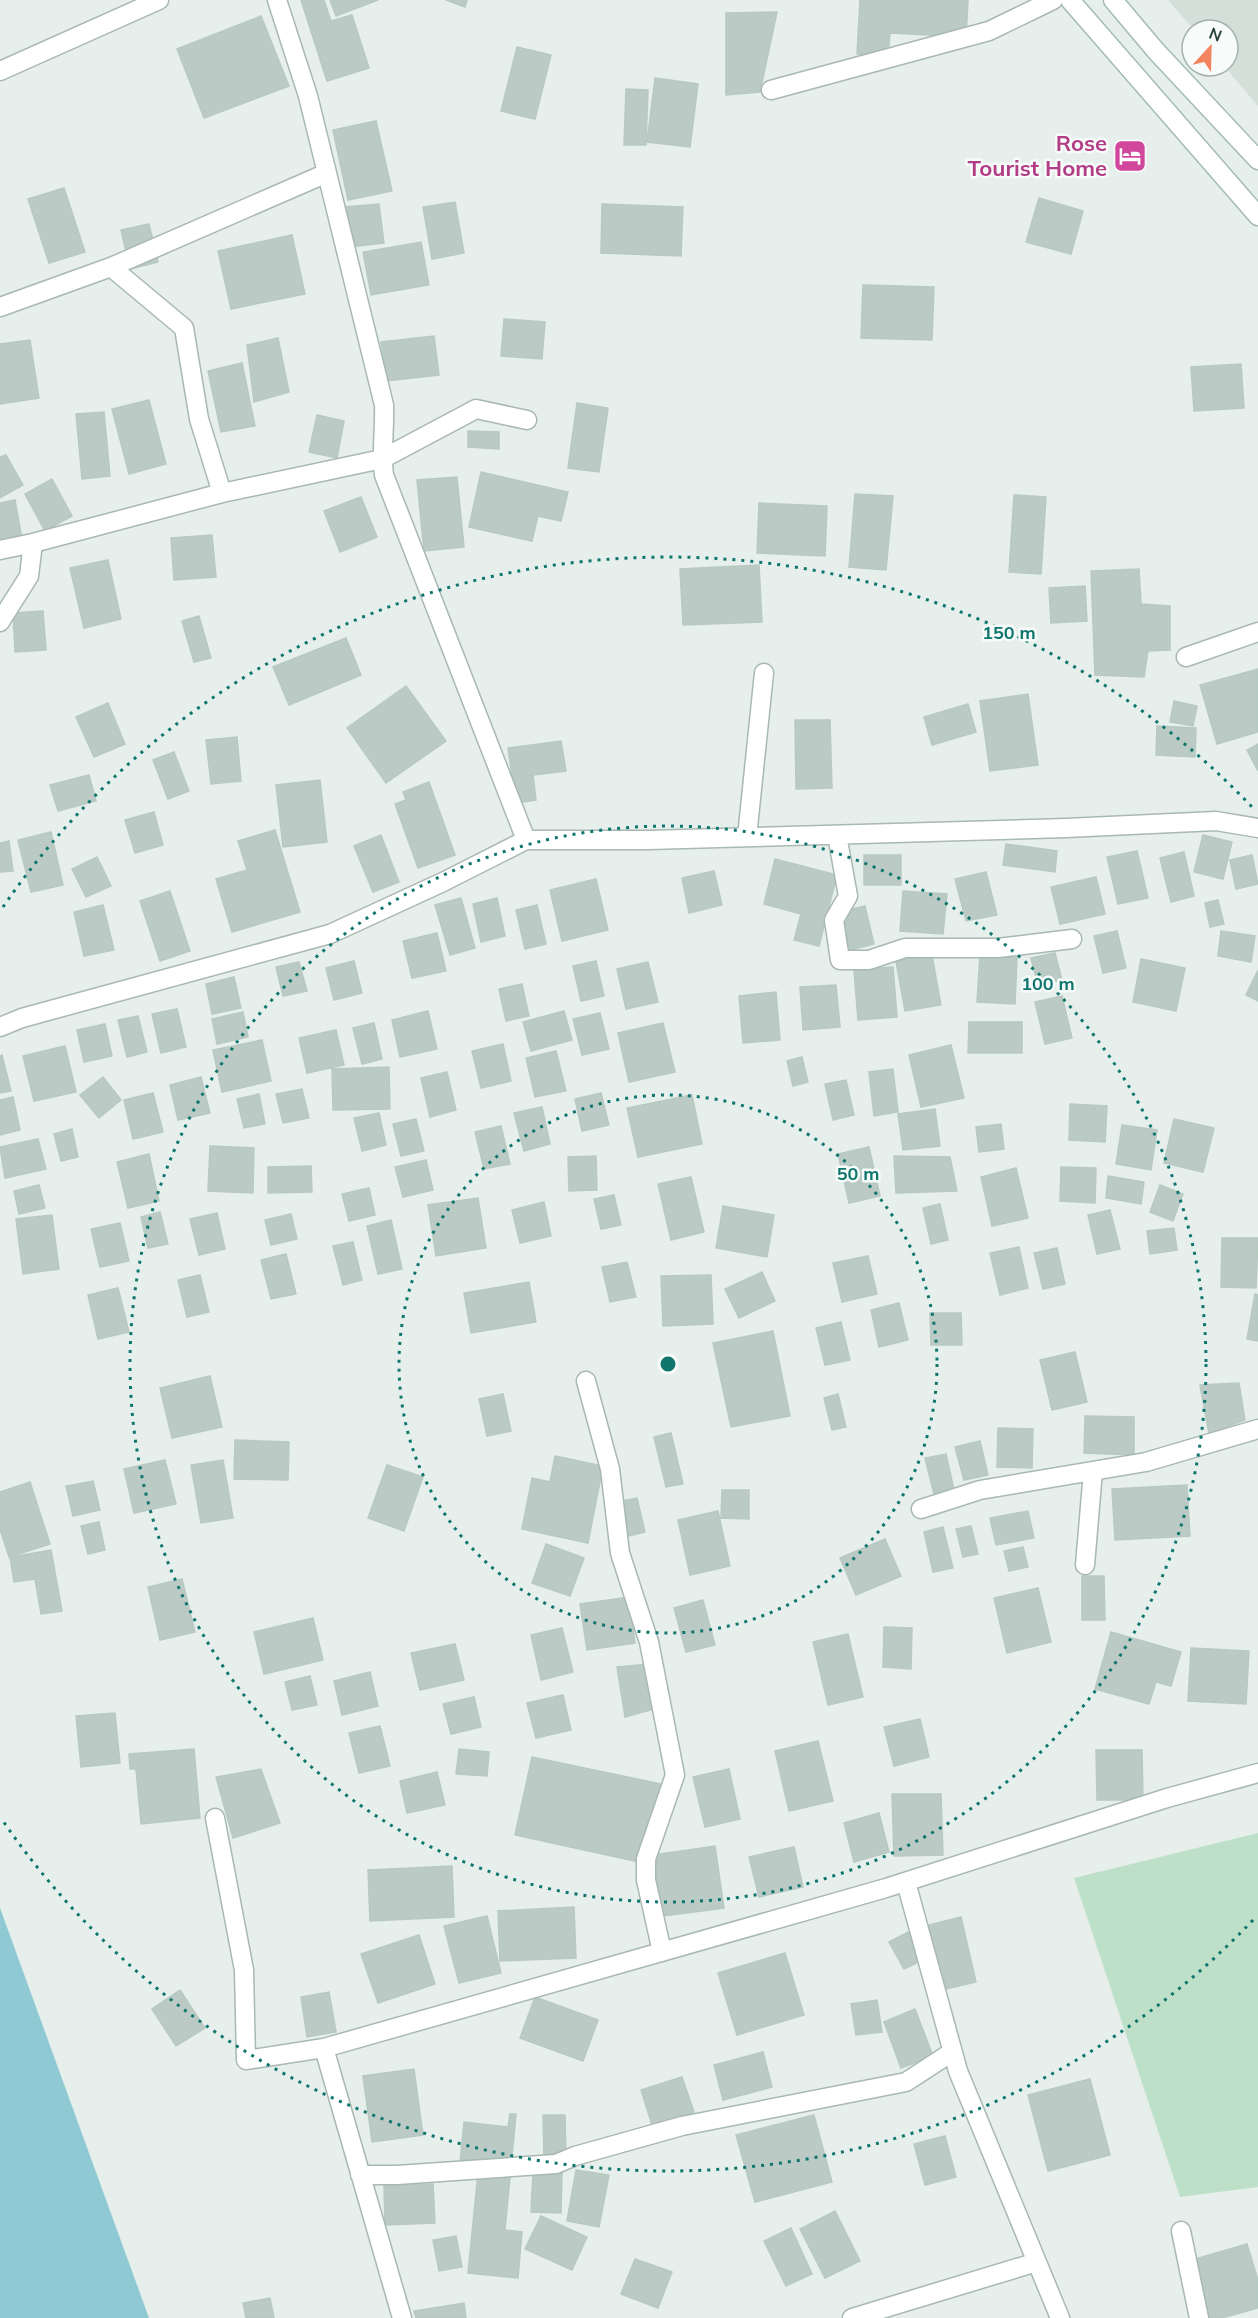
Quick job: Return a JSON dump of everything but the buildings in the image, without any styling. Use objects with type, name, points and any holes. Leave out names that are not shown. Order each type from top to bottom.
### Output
[{"type":"street","points":[[0,71],[159,0]]},
{"type":"street","points":[[277,0],[308,96],[384,405],[382,459],[384,475],[526,840]]},
{"type":"street","points":[[771,90],[989,31],[1053,0]]},
{"type":"street","points":[[1070,0],[1258,216]]},
{"type":"street","points":[[1113,0],[1156,51],[1258,160]]},
{"type":"street","points":[[0,307],[111,267],[327,173]]},
{"type":"street","points":[[111,267],[184,328],[199,419],[222,493]]},
{"type":"street","points":[[0,550],[222,493],[382,459],[476,409],[527,420]]},
{"type":"street","points":[[0,622],[29,576],[33,543]]},
{"type":"street","points":[[1186,657],[1258,632]]},
{"type":"street","points":[[747,837],[764,673]]},
{"type":"street","points":[[0,1027],[22,1018],[330,934],[444,882],[526,840],[837,835],[1216,821],[1258,828]]},
{"type":"street","points":[[837,835],[848,896],[834,920],[840,960],[870,960],[905,948],[998,948],[1072,939]]},
{"type":"street","points":[[586,1381],[610,1469],[620,1553],[649,1642],[675,1775],[646,1859],[646,1880],[662,1952]]},
{"type":"street","points":[[921,1509],[980,1490],[1146,1462],[1258,1429]]},
{"type":"street","points":[[1085,1565],[1093,1471]]},
{"type":"street","points":[[215,1818],[244,1970],[246,2060],[324,2048],[906,1882],[1167,1798],[1258,1773]]},
{"type":"street","points":[[906,1882],[958,2071],[1060,2318]]},
{"type":"street","points":[[324,2048],[402,2318]]},
{"type":"street","points":[[360,2175],[397,2175],[556,2164],[575,2156],[682,2126],[906,2082],[952,2052]]},
{"type":"street","points":[[1181,2231],[1199,2318]]},
{"type":"street","points":[[852,2318],[1036,2262]]},
{"type":"shaded area","points":[[1168,0],[1258,0],[1258,106],[1234,78],[1240,78],[1240,18],[1184,18]]},
{"type":"green space","points":[[1258,1833],[1258,2187],[1180,2197],[1074,1878]]},
{"type":"water","points":[[0,1908],[149,2318],[0,2318]]},
{"type":"place","name":"Rose Tourist Home","points":[[1130,156]]}]
